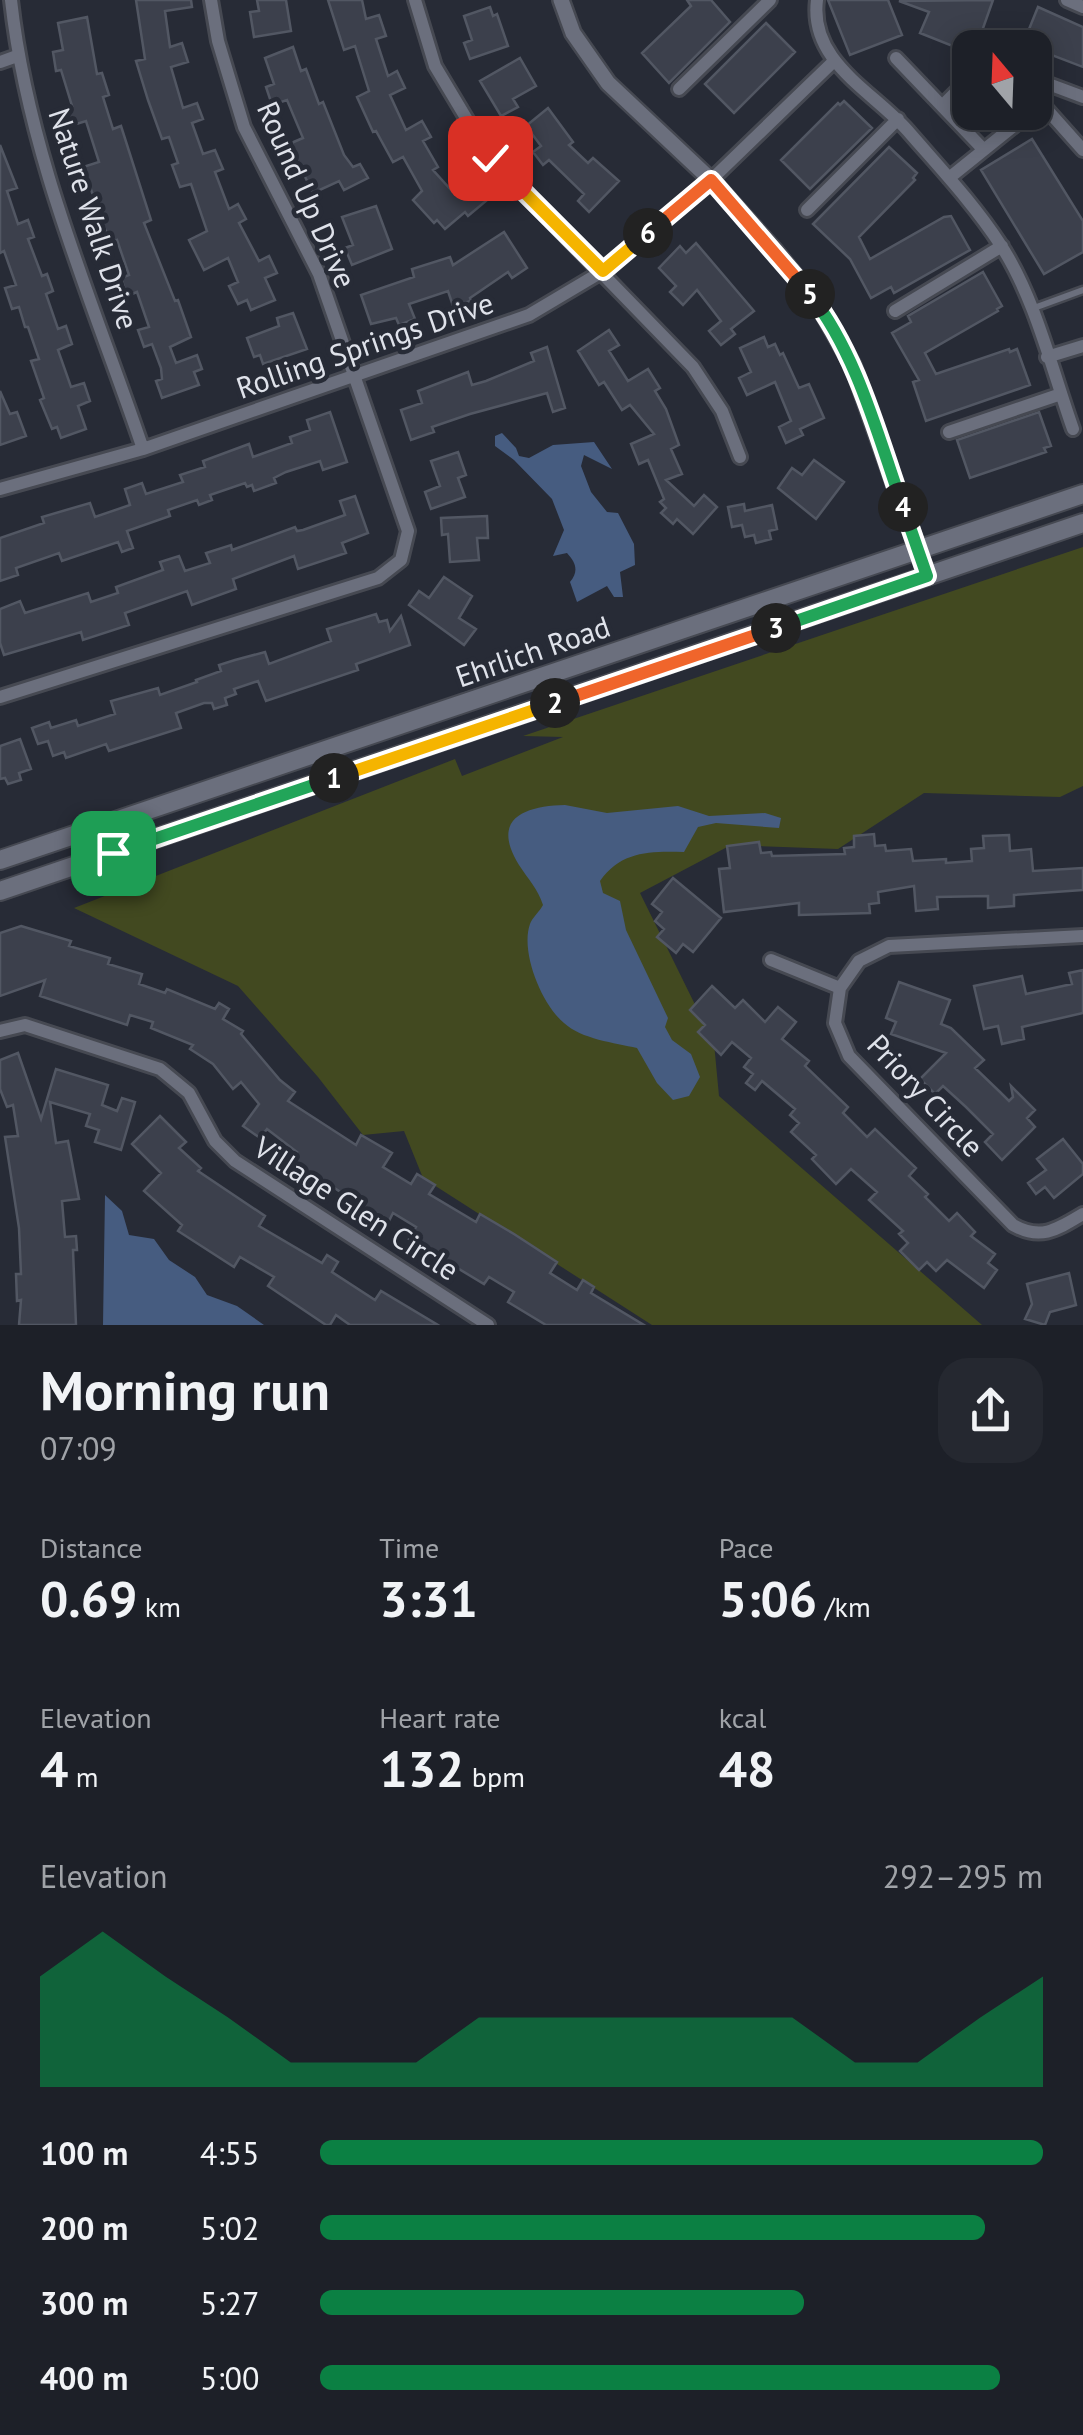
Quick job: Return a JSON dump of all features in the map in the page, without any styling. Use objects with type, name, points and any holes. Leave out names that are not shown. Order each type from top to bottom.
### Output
[{"type":"main road","name":"Ehrlich Road","points":[[0,860],[1083,494]]},
{"type":"main road","name":"Ehrlich Road","points":[[0,891],[1083,523]]},
{"type":"street","name":"Nature Walk Drive","points":[[11,0],[17,56],[41,154],[144,449]]},
{"type":"street","name":"Round Up Drive","points":[[0,697],[378,578],[401,560],[408,531],[319,274],[244,127],[218,41],[211,0]]},
{"type":"street","points":[[415,0],[435,66],[490,158],[693,367],[722,411],[740,456]]},
{"type":"street","points":[[562,0],[573,34],[608,82],[711,180],[798,278],[840,340],[853,366],[927,576]]},
{"type":"street","points":[[679,89],[770,0]]},
{"type":"street","points":[[817,0],[814,20],[832,62],[898,120],[1002,246],[1033,309],[1073,430]]},
{"type":"street","points":[[1067,0],[1083,7]]},
{"type":"street","points":[[0,62],[17,56]]},
{"type":"street","points":[[896,58],[984,149]]},
{"type":"street","name":"Rolling Springs Drive","points":[[0,489],[144,449],[529,316],[603,271],[711,180],[832,62]]},
{"type":"street","points":[[1052,89],[1083,97]]},
{"type":"street","points":[[942,106],[952,96]]},
{"type":"street","points":[[807,210],[898,120]]},
{"type":"street","points":[[1052,123],[1083,150]]},
{"type":"street","points":[[949,178],[1009,130]]},
{"type":"street","points":[[894,311],[1002,246]]},
{"type":"street","points":[[1047,357],[1083,346]]},
{"type":"street","points":[[948,432],[1061,394]]},
{"type":"street","points":[[771,960],[840,988],[859,961],[889,946],[1083,936]]},
{"type":"street","name":"Priory Circle","points":[[840,988],[835,1023],[849,1056],[1014,1225],[1028,1234],[1056,1231],[1083,1214]]},
{"type":"street","name":"Village Glen Circle","points":[[0,1031],[25,1025],[160,1069],[189,1093],[215,1140],[235,1161],[488,1325]]},
{"type":"lane","points":[[1033,309],[1083,290]]},
{"type":"green space","points":[[1083,547],[1083,786],[1060,797],[924,793],[838,849],[731,845],[640,893],[714,1043],[719,1096],[982,1325],[652,1325],[423,1178],[404,1131],[363,1135],[238,986],[74,908],[455,759],[462,776],[563,737],[523,736]]},
{"type":"water","points":[[502,433],[519,456],[529,458],[553,445],[594,442],[612,469],[584,455],[581,466],[591,492],[607,512],[618,513],[634,544],[635,565],[620,572],[623,597],[614,597],[607,586],[577,602],[570,582],[575,571],[573,560],[567,553],[553,556],[564,530],[552,499],[495,446],[495,436]]},
{"type":"water","points":[[565,805],[607,813],[678,806],[709,816],[765,813],[781,818],[779,828],[716,823],[698,827],[684,852],[627,858],[600,881],[603,893],[620,901],[626,930],[668,1018],[665,1027],[672,1040],[691,1054],[700,1077],[689,1096],[673,1100],[657,1083],[637,1048],[589,1037],[564,1023],[548,1004],[535,977],[528,936],[531,922],[543,905],[519,865],[508,836],[510,826],[525,812]]},
{"type":"water","points":[[105,1195],[122,1211],[129,1235],[154,1239],[169,1260],[195,1277],[207,1295],[237,1306],[264,1325],[103,1325]]},
{"type":"building","points":[[136,0],[191,0],[192,7],[165,11],[170,47],[182,43],[188,62],[171,67],[183,108],[197,103],[203,119],[192,123],[203,154],[215,150],[223,169],[215,172],[229,209],[238,204],[246,219],[239,223],[259,261],[269,256],[277,273],[265,278],[275,300],[251,310],[247,300],[238,304],[229,286],[238,282],[228,258],[204,270],[189,240],[207,231],[191,184],[180,187],[172,165],[178,163],[169,137],[162,139],[136,61],[145,59]]},
{"type":"building","points":[[257,0],[286,0],[291,31],[254,37],[250,12],[259,11]]},
{"type":"building","points":[[328,0],[362,0],[366,19],[379,15],[386,36],[376,39],[388,76],[397,71],[405,88],[390,95],[406,130],[422,121],[431,137],[423,141],[438,167],[433,170],[452,191],[466,179],[486,201],[468,216],[465,212],[445,229],[413,200],[422,191],[403,157],[393,162],[376,131],[373,132],[357,97],[369,91],[355,46],[344,50]]},
{"type":"building","points":[[687,0],[711,0],[730,22],[669,83],[642,53],[691,6]]},
{"type":"building","points":[[828,0],[888,0],[902,35],[850,55]]},
{"type":"building","points":[[993,0],[982,30],[952,30],[952,46],[920,33],[929,12],[899,1]]},
{"type":"building","points":[[490,7],[493,16],[497,14],[508,46],[470,59],[464,43],[472,40],[464,16]]},
{"type":"building","points":[[1038,7],[1083,27],[1083,67],[1052,55],[1052,30],[1029,30]]},
{"type":"building","points":[[87,17],[97,74],[102,73],[109,95],[103,97],[113,129],[121,126],[151,220],[144,223],[191,337],[170,347],[176,363],[197,355],[202,369],[194,372],[199,385],[162,398],[156,381],[162,379],[161,368],[152,344],[144,347],[138,330],[149,327],[137,292],[127,296],[121,278],[129,275],[117,240],[110,243],[83,167],[99,162],[86,121],[70,126],[65,108],[72,106],[61,70],[56,71],[53,52],[63,50],[58,23]]},
{"type":"building","points":[[766,23],[795,52],[734,113],[705,84]]},
{"type":"building","points":[[293,47],[319,104],[323,102],[344,155],[353,167],[360,164],[368,178],[344,190],[339,181],[313,193],[289,144],[303,138],[287,100],[272,105],[266,87],[274,84],[265,58]]},
{"type":"building","points":[[520,58],[536,86],[513,99],[518,107],[501,116],[480,81]]},
{"type":"building","points":[[844,101],[872,128],[810,189],[781,160]]},
{"type":"building","points":[[548,108],[573,142],[569,145],[588,163],[593,158],[619,181],[589,212],[578,201],[584,194],[549,160],[543,165],[533,152],[541,146],[526,126]]},
{"type":"building","points":[[1032,139],[1083,221],[1083,252],[1044,274],[981,170]]},
{"type":"building","points":[[0,145],[17,188],[7,191],[18,224],[28,220],[34,237],[28,239],[42,276],[47,274],[53,291],[46,294],[58,329],[66,326],[72,344],[58,350],[71,387],[84,383],[90,401],[78,406],[86,429],[61,438],[57,427],[52,429],[40,400],[44,398],[31,361],[39,359],[28,327],[19,307],[12,309],[5,288],[16,285],[4,251],[0,253]]},
{"type":"building","points":[[889,147],[917,173],[915,180],[859,237],[870,259],[951,216],[970,250],[894,293],[891,287],[871,298],[850,259],[813,224]]},
{"type":"building","points":[[376,206],[392,249],[352,265],[345,248],[353,245],[342,217]]},
{"type":"building","points":[[504,232],[527,268],[512,278],[508,272],[471,301],[453,306],[448,291],[409,304],[415,319],[399,325],[396,318],[371,324],[361,295],[414,277],[412,269],[450,257],[453,265]]},
{"type":"building","points":[[696,243],[754,311],[731,329],[735,334],[721,345],[709,331],[721,321],[697,290],[683,305],[670,292],[676,286],[659,268],[680,246],[686,253]]},
{"type":"building","points":[[983,272],[1002,306],[925,353],[936,374],[1017,349],[1030,385],[926,421],[913,382],[919,380],[892,333],[911,322],[908,316]]},
{"type":"building","points":[[293,313],[307,349],[263,364],[260,355],[254,357],[247,338],[279,326],[277,318]]},
{"type":"building","points":[[609,330],[619,345],[609,351],[628,381],[648,369],[660,388],[655,391],[679,445],[671,449],[682,474],[666,480],[694,506],[704,495],[717,507],[693,534],[677,519],[673,524],[661,513],[666,508],[660,502],[664,499],[648,460],[639,464],[631,444],[654,434],[630,405],[622,410],[604,382],[599,385],[578,351]]},
{"type":"building","points":[[764,337],[768,347],[775,344],[780,355],[783,353],[799,388],[809,384],[824,418],[800,429],[803,435],[786,443],[779,427],[791,421],[775,382],[747,395],[739,378],[751,372],[740,348]]},
{"type":"building","points":[[547,347],[565,408],[553,412],[547,393],[432,427],[434,432],[411,440],[401,410],[422,403],[418,391],[468,372],[472,385],[486,381],[534,361],[531,353]]},
{"type":"building","points":[[0,391],[10,414],[17,412],[26,436],[0,445]]},
{"type":"building","points":[[330,412],[347,462],[323,470],[320,461],[286,472],[274,478],[276,483],[254,491],[252,485],[247,487],[245,483],[210,495],[212,500],[199,505],[197,500],[168,510],[170,516],[127,531],[133,548],[122,552],[118,542],[62,561],[59,553],[16,568],[18,575],[0,581],[0,538],[44,523],[42,517],[90,503],[95,517],[130,505],[125,489],[142,483],[146,494],[183,482],[180,475],[205,467],[203,461],[249,444],[253,457],[292,443],[290,437],[310,430],[307,420]]},
{"type":"building","points":[[1039,412],[1051,446],[1044,448],[1046,452],[970,478],[957,440]]},
{"type":"building","points":[[458,452],[466,475],[458,478],[465,497],[431,509],[425,492],[440,486],[431,461]]},
{"type":"building","points":[[814,460],[844,482],[816,519],[778,488],[792,468],[802,475]]},
{"type":"building","points":[[355,496],[368,533],[342,543],[346,553],[298,569],[294,556],[233,579],[236,589],[192,605],[187,591],[125,613],[129,625],[83,640],[81,632],[4,655],[0,609],[20,601],[25,613],[88,593],[91,602],[118,593],[116,587],[163,570],[160,562],[179,556],[185,571],[210,563],[206,553],[231,545],[232,550],[295,527],[297,531],[303,530],[345,515],[340,501]]},
{"type":"building","points":[[744,504],[745,511],[772,505],[777,529],[769,531],[771,539],[756,543],[754,535],[745,537],[742,525],[732,527],[728,507]]},
{"type":"building","points":[[487,516],[488,538],[477,538],[479,560],[450,562],[448,534],[442,535],[441,518]]},
{"type":"building","points":[[444,577],[472,596],[459,618],[476,629],[464,645],[409,605],[419,591],[429,598]]},
{"type":"building","points":[[376,614],[379,622],[387,620],[390,631],[401,616],[410,645],[356,664],[358,670],[266,701],[258,681],[234,689],[236,694],[225,698],[227,705],[214,709],[212,703],[204,703],[176,713],[181,728],[109,751],[106,744],[66,758],[64,752],[53,756],[48,741],[38,744],[32,728],[49,722],[51,728],[76,720],[78,726],[115,714],[111,701],[158,688],[160,695],[221,671],[219,665],[235,660],[265,652],[269,664],[331,641],[327,629]]},
{"type":"building","points":[[20,739],[31,769],[19,773],[21,780],[8,784],[5,778],[0,779],[0,746]]},
{"type":"building","points":[[874,834],[875,846],[885,845],[886,851],[911,849],[913,861],[946,859],[946,863],[972,861],[971,849],[984,848],[983,836],[1009,835],[1010,851],[1031,849],[1033,871],[1083,868],[1083,890],[1014,895],[1014,906],[988,908],[988,896],[937,897],[938,909],[916,911],[914,886],[878,892],[879,903],[869,904],[870,913],[799,915],[799,903],[724,912],[719,869],[730,868],[727,846],[759,842],[761,853],[771,852],[772,856],[845,854],[844,848],[854,847],[854,836]]},
{"type":"building","points":[[673,878],[721,918],[693,952],[683,944],[676,953],[657,937],[664,929],[655,921],[662,912],[652,904]]},
{"type":"building","points":[[21,926],[110,958],[108,964],[142,974],[139,984],[165,993],[167,989],[215,1009],[219,1003],[229,1009],[223,1019],[243,1031],[241,1034],[280,1080],[295,1092],[288,1101],[356,1145],[361,1135],[392,1153],[383,1167],[411,1184],[417,1174],[435,1185],[429,1194],[476,1222],[480,1214],[514,1234],[557,1262],[550,1273],[577,1290],[583,1280],[594,1287],[591,1293],[644,1325],[546,1325],[508,1302],[514,1292],[489,1277],[484,1284],[409,1239],[416,1227],[393,1213],[388,1223],[290,1164],[297,1152],[267,1129],[260,1138],[243,1126],[259,1104],[241,1082],[233,1089],[213,1064],[190,1049],[193,1045],[151,1028],[153,1022],[130,1015],[127,1025],[40,996],[45,980],[0,996],[0,933]]},
{"type":"building","points":[[1083,970],[1083,1013],[1022,1027],[1024,1039],[1002,1044],[998,1026],[984,1029],[974,986],[1022,976],[1026,994],[1072,984],[1069,973]]},
{"type":"building","points":[[899,982],[950,1000],[941,1024],[951,1028],[984,1060],[975,1068],[1009,1101],[1013,1097],[1011,1086],[1035,1110],[1027,1118],[1035,1127],[1002,1160],[985,1142],[993,1134],[966,1107],[943,1086],[935,1094],[920,1079],[946,1053],[891,1034],[896,1022],[886,1018]]},
{"type":"building","points":[[712,986],[735,1008],[743,1000],[765,1022],[778,1007],[796,1022],[782,1039],[809,1061],[805,1066],[848,1107],[843,1113],[867,1137],[875,1129],[916,1168],[909,1176],[928,1194],[925,1197],[949,1221],[957,1213],[975,1232],[971,1236],[995,1254],[988,1263],[997,1270],[984,1288],[947,1260],[936,1271],[927,1262],[919,1270],[900,1251],[908,1243],[899,1234],[903,1231],[869,1200],[877,1192],[851,1169],[836,1184],[812,1159],[816,1155],[791,1132],[799,1123],[790,1115],[795,1109],[762,1081],[755,1090],[746,1083],[753,1074],[744,1067],[751,1058],[732,1042],[721,1055],[698,1032],[705,1025],[690,1010]]},
{"type":"building","points":[[18,1053],[41,1119],[56,1069],[108,1085],[102,1105],[117,1111],[122,1098],[135,1102],[121,1150],[95,1142],[99,1130],[86,1126],[90,1114],[50,1102],[56,1143],[68,1141],[79,1199],[62,1201],[65,1237],[76,1236],[76,1325],[19,1325],[19,1228],[5,1137],[18,1136],[13,1105],[7,1107],[0,1089],[0,1060]]},
{"type":"building","points":[[160,1116],[186,1142],[179,1148],[201,1168],[198,1171],[265,1216],[259,1226],[322,1263],[327,1255],[338,1262],[332,1272],[375,1300],[381,1291],[438,1325],[350,1325],[336,1315],[326,1325],[268,1286],[274,1277],[240,1257],[234,1267],[178,1231],[182,1225],[144,1191],[161,1173],[132,1144]]},
{"type":"building","points":[[1063,1139],[1083,1164],[1083,1174],[1054,1198],[1045,1187],[1036,1194],[1028,1183],[1046,1170],[1037,1159]]},
{"type":"building","points":[[1069,1273],[1076,1305],[1050,1312],[1045,1325],[1025,1319],[1032,1304],[1027,1284]]},
{"type":"route","points":[[113,853],[927,576],[853,366],[840,340],[798,278],[711,180],[603,271],[490,158]]}]
